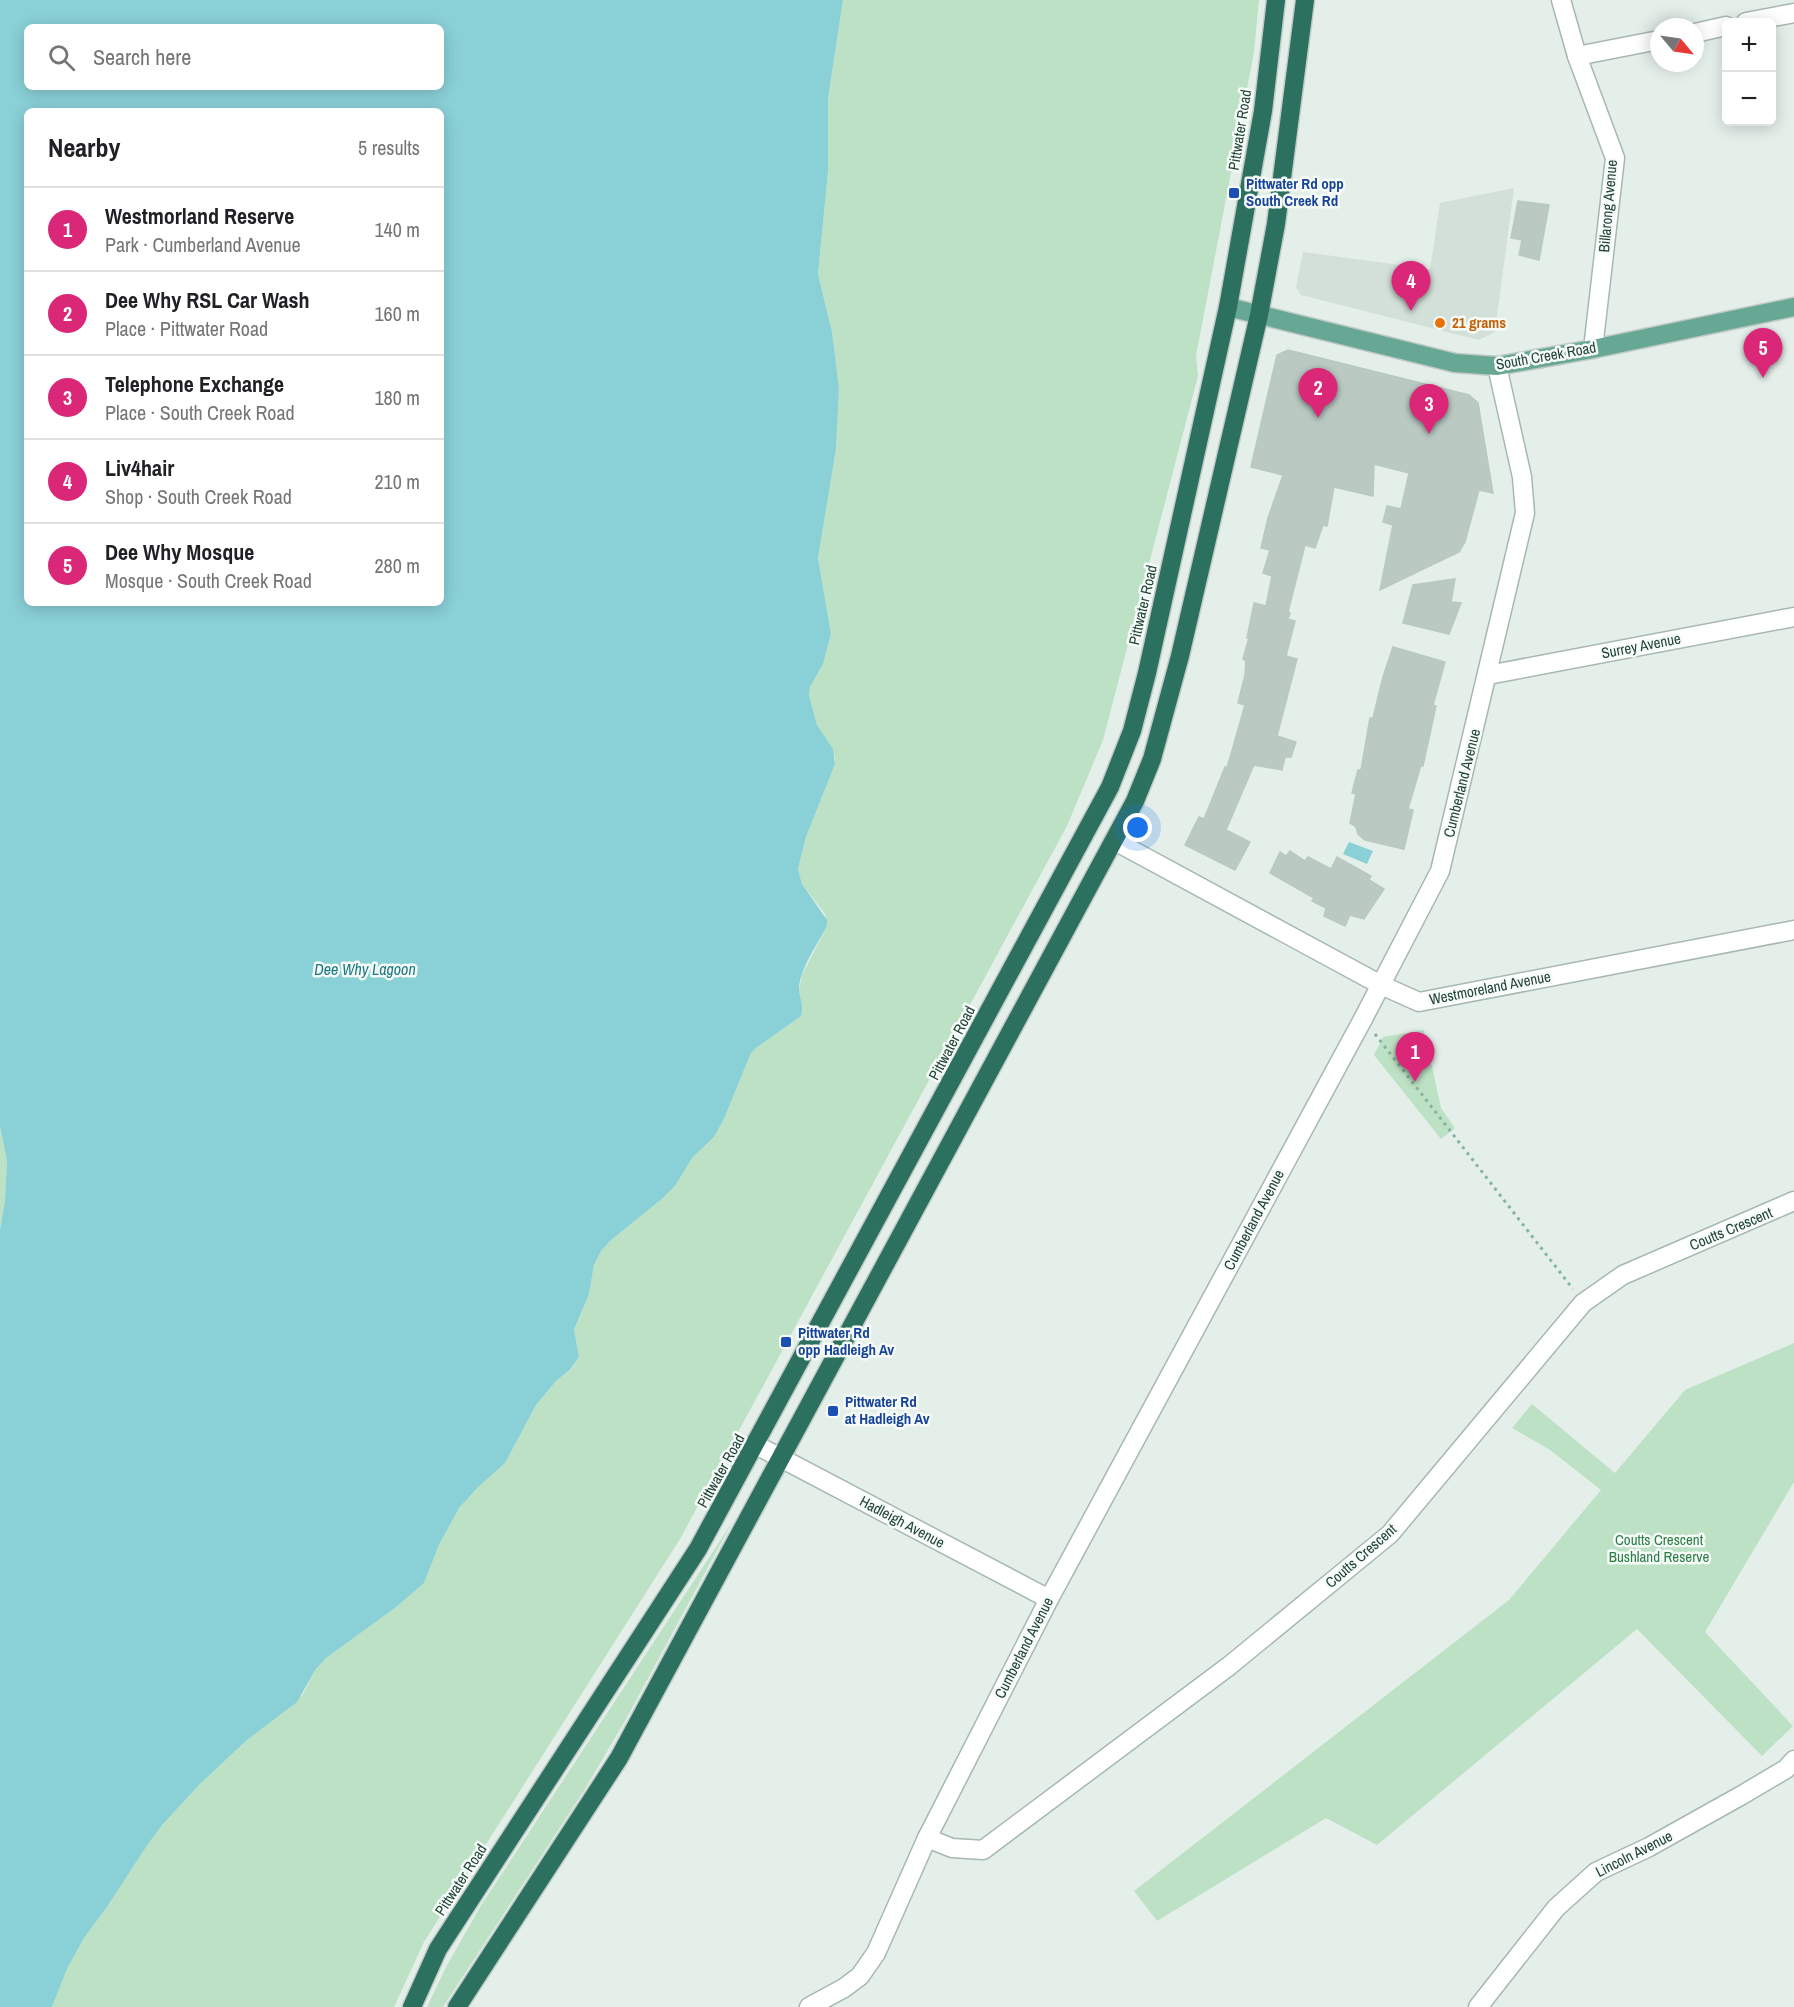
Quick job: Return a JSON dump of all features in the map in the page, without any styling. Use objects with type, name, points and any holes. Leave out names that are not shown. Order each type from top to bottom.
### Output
[{"type":"highway","name":"Pittwater Road","points":[[412,2007],[438,1949],[698,1549],[1110,787],[1132,730],[1147,673],[1228,307],[1263,111],[1276,0]]},
{"type":"highway","points":[[457,2007],[619,1758],[1135,801],[1152,759],[1180,656],[1259,315],[1278,213],[1305,0]]},
{"type":"main road","name":"South Creek Road","points":[[1228,307],[1455,363],[1497,366],[1593,349],[1794,307]]},
{"type":"street","name":"Billarong Avenue","points":[[1561,0],[1577,56],[1615,158],[1593,349]]},
{"type":"street","points":[[1767,18],[1794,13]]},
{"type":"street","points":[[1704,31],[1722,27]]},
{"type":"street","points":[[1577,56],[1650,42]]},
{"type":"street","name":"Cumberland Avenue","points":[[809,2007],[844,1988],[860,1976],[876,1953],[927,1838],[1049,1599],[1363,1019],[1440,871],[1525,513],[1522,477],[1497,366]]},
{"type":"street","name":"Surrey Avenue","points":[[1488,675],[1794,617]]},
{"type":"street","name":"Westmoreland Avenue","points":[[1115,841],[1381,985],[1419,1002],[1794,930]]},
{"type":"street","name":"Coutts Crescent","points":[[927,1838],[952,1848],[983,1850],[1229,1666],[1390,1534],[1583,1303],[1623,1275],[1794,1201]]},
{"type":"street","name":"Hadleigh Avenue","points":[[756,1445],[1049,1599]]},
{"type":"street","name":"Lincoln Avenue","points":[[1478,2007],[1556,1908],[1596,1872],[1649,1847],[1743,1796],[1786,1769],[1794,1760]]},
{"type":"path","points":[[1363,1019],[1583,1303]]},
{"type":"shaded area","points":[[1514,188],[1495,332],[1479,340],[1301,295],[1296,287],[1303,252],[1430,269],[1440,203]]},
{"type":"green space","points":[[843,0],[1259,0],[1254,52],[1196,356],[1198,376],[1103,740],[1067,826],[680,1539],[424,1942],[394,2007],[52,2007],[67,1969],[84,1938],[163,1824],[200,1784],[247,1740],[289,1708],[303,1694],[316,1669],[326,1658],[395,1608],[424,1583],[439,1545],[459,1508],[477,1487],[505,1463],[536,1405],[556,1381],[571,1370],[579,1357],[574,1331],[589,1294],[594,1265],[601,1251],[675,1186],[692,1158],[714,1137],[724,1119],[751,1053],[801,1016],[803,1010],[799,990],[802,975],[827,926],[825,914],[802,884],[798,869],[806,837],[835,764],[835,757],[817,725],[809,695],[810,687],[823,664],[831,634],[818,558],[836,449],[839,388],[832,332],[818,274],[828,172],[828,99]]},
{"type":"green space","points":[[1424,1030],[1441,1108],[1455,1128],[1441,1139],[1374,1055],[1383,1037]]},
{"type":"green space","points":[[0,1126],[7,1161],[5,1200],[0,1230]]},
{"type":"green space","name":"Coutts Crescent Bushland Reserve","points":[[1794,1343],[1794,1482],[1705,1632],[1793,1726],[1762,1756],[1637,1629],[1377,1845],[1326,1818],[1157,1921],[1134,1891],[1509,1600],[1601,1490],[1550,1450],[1512,1428],[1532,1404],[1615,1473],[1685,1390]]},
{"type":"green space","points":[[733,1521],[625,1721],[585,1789],[443,2007],[427,2007],[445,1969],[480,1907]]},
{"type":"water","name":"Dee Why Lagoon","points":[[0,0],[843,0],[828,99],[828,172],[818,274],[832,332],[839,388],[836,449],[818,558],[831,634],[823,664],[810,687],[809,695],[817,725],[833,749],[835,764],[806,837],[798,869],[802,884],[827,920],[827,926],[800,980],[801,1016],[751,1053],[724,1119],[714,1137],[692,1158],[675,1186],[601,1251],[594,1265],[589,1294],[574,1330],[579,1357],[570,1370],[556,1381],[536,1405],[505,1463],[459,1508],[439,1545],[424,1583],[395,1608],[326,1658],[316,1669],[297,1702],[247,1740],[200,1784],[163,1824],[84,1938],[67,1969],[52,2007],[0,2007],[0,1230],[5,1200],[7,1161],[0,1126]]},
{"type":"water","points":[[1349,842],[1373,851],[1367,864],[1343,854]]},
{"type":"building","points":[[1518,201],[1549,205],[1539,260],[1519,255],[1522,240],[1511,238]]},
{"type":"building","points":[[1288,350],[1469,395],[1478,403],[1493,493],[1479,490],[1465,542],[1459,552],[1380,590],[1393,525],[1383,522],[1387,506],[1401,509],[1409,473],[1374,464],[1373,496],[1334,487],[1327,526],[1323,525],[1315,548],[1305,545],[1288,612],[1290,613],[1288,619],[1295,621],[1286,656],[1297,659],[1277,736],[1296,742],[1291,757],[1285,757],[1282,770],[1254,765],[1253,767],[1226,830],[1250,842],[1235,870],[1185,845],[1199,817],[1204,819],[1225,767],[1227,768],[1245,705],[1238,703],[1245,675],[1246,661],[1243,659],[1249,638],[1247,638],[1254,603],[1266,606],[1272,576],[1263,573],[1270,550],[1261,548],[1268,518],[1283,475],[1251,467],[1277,355]]},
{"type":"building","points":[[1455,579],[1451,602],[1461,603],[1449,634],[1403,623],[1413,585]]},
{"type":"building","points":[[1393,647],[1445,662],[1433,705],[1436,706],[1423,766],[1421,765],[1408,809],[1413,810],[1404,849],[1365,840],[1358,834],[1356,827],[1350,823],[1356,794],[1352,793],[1358,770],[1361,770],[1370,718],[1373,718]]},
{"type":"building","points":[[1290,851],[1305,861],[1308,857],[1331,869],[1337,857],[1371,876],[1369,880],[1384,889],[1364,919],[1350,915],[1345,926],[1324,916],[1326,908],[1312,901],[1314,898],[1270,873],[1280,852],[1286,856]]},
{"type":"place","name":"Pittwater Rd opp South Creek Rd","points":[[1234,193]]},
{"type":"place","name":"Liv4hair","points":[[1411,311]]},
{"type":"place","name":"21 grams","points":[[1440,323]]},
{"type":"place","name":"Dee Why Mosque","points":[[1763,378]]},
{"type":"place","name":"Dee Why RSL Car Wash","points":[[1318,418]]},
{"type":"place","name":"Telephone Exchange","points":[[1429,434]]},
{"type":"place","name":"Westmorland Reserve","points":[[1415,1082]]},
{"type":"place","name":"Pittwater Rd opp Hadleigh Av","points":[[786,1342]]},
{"type":"place","name":"Pittwater Rd at Hadleigh Av","points":[[833,1411]]}]
